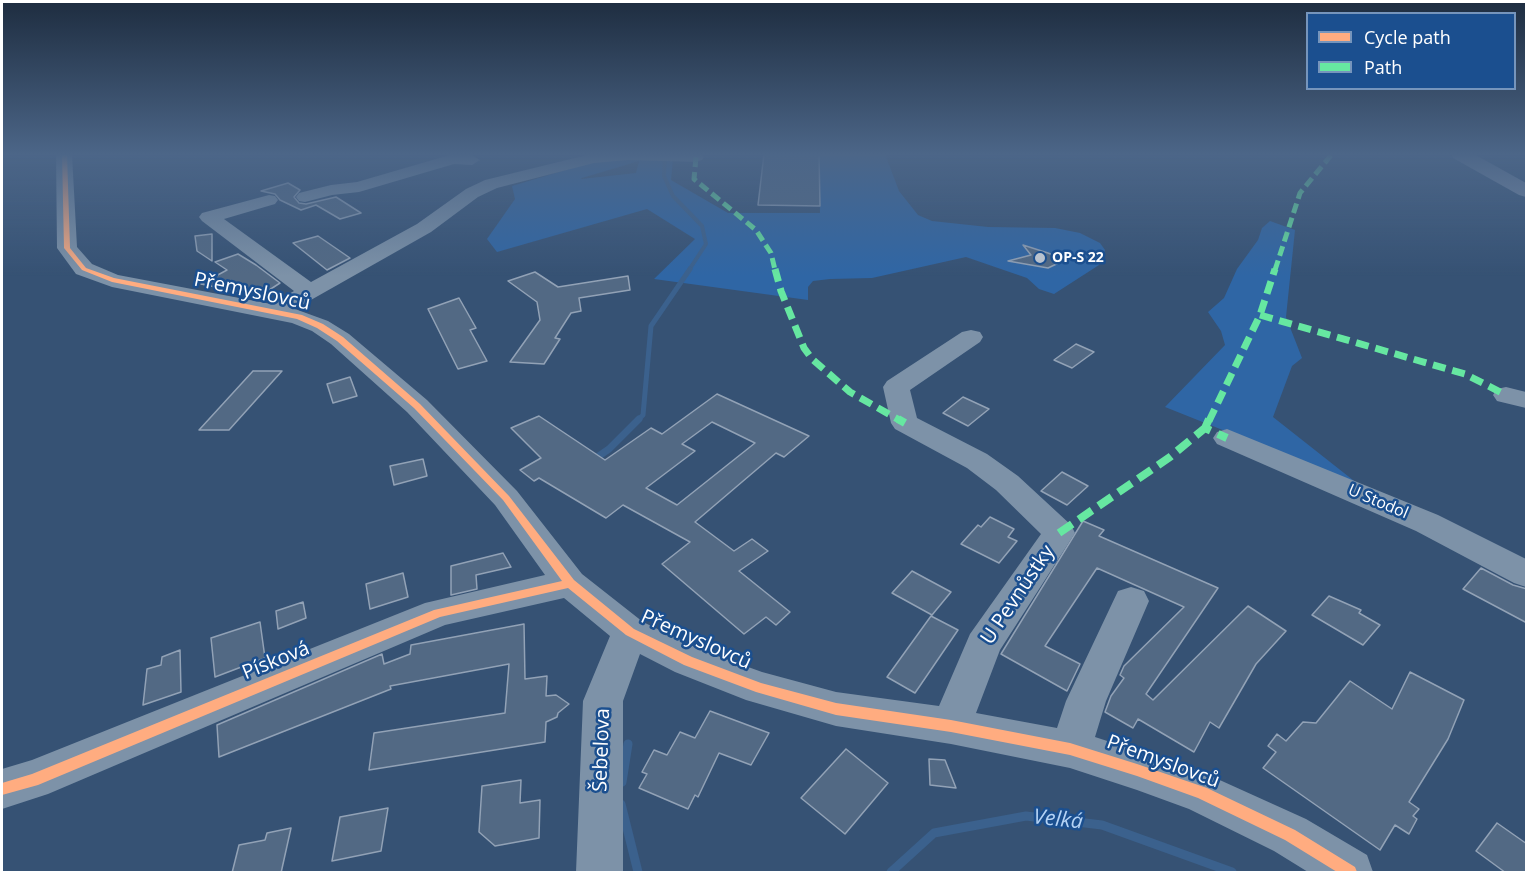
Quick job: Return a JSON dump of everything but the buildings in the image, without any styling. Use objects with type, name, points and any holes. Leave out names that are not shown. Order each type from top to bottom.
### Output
[{"type":"street","name":"Přemyslovců","points":[[65,195],[67,248],[84,269],[104,277],[298,317],[320,326],[340,339],[417,406],[506,498],[570,583],[630,632],[688,661],[760,688],[836,709],[951,726],[1070,749],[1202,793],[1290,835],[1350,873]]},
{"type":"street","points":[[305,197],[313,195]]},
{"type":"street","name":"Přemyslovců","points":[[274,312],[424,228],[470,195]]},
{"type":"street","name":"Přemyslovců","points":[[269,200],[209,217],[308,291]]},
{"type":"street","name":"U Pevnůstky","points":[[951,726],[983,645],[1059,533],[1007,483],[977,461],[905,423],[896,387],[971,337]]},
{"type":"street","name":"U Stodol","points":[[1227,438],[1427,523],[1527,574]]},
{"type":"street","name":"Písková","points":[[2,789],[33,780],[438,613],[570,583]]},
{"type":"street","points":[[1070,749],[1086,701],[1131,601]]},
{"type":"street","name":"Šebelova","points":[[599,873],[603,700],[630,632]]},
{"type":"shaded area","points":[[514,195],[697,195],[728,213],[820,213],[820,195],[902,195],[918,215],[932,221],[988,227],[1055,228],[1080,233],[1100,243],[1105,250],[1099,265],[1054,294],[1039,289],[1027,278],[966,257],[872,278],[813,281],[808,287],[808,300],[654,279],[695,239],[647,209],[497,252],[487,239],[515,199]]},
{"type":"shaded area","points":[[1270,221],[1295,230],[1286,317],[1302,358],[1292,366],[1273,417],[1358,484],[1165,407],[1225,345],[1221,331],[1208,312],[1224,298],[1237,269],[1258,240],[1262,228]]},
{"type":"waterway","points":[[672,195],[702,226],[706,244],[689,270]]},
{"type":"waterway","points":[[593,460],[609,449],[643,415],[651,326],[690,269]]},
{"type":"waterway","points":[[622,782],[628,744]]},
{"type":"waterway","points":[[621,804],[638,872]]},
{"type":"waterway","name":"Velká","points":[[891,872],[934,833],[1026,816],[1102,825],[1232,872]]},
{"type":"marked path","points":[[713,195],[756,230],[771,253],[781,291],[804,348],[812,359],[850,392],[905,423]]},
{"type":"marked path","points":[[1227,438],[1205,428],[1260,315],[1299,195]]},
{"type":"marked path","points":[[1260,315],[1465,374],[1506,395]]},
{"type":"marked path","points":[[1059,533],[1170,457],[1205,428]]},
{"type":"cycle path","points":[[65,195],[67,248],[84,269],[112,280],[299,317],[320,326],[340,339],[417,406],[506,498],[570,583],[630,632],[688,661],[760,688],[836,709],[951,726],[1070,749],[1137,770],[1202,793],[1290,835],[1350,872]]},
{"type":"cycle path","points":[[2,789],[33,780],[438,613],[570,583]]},
{"type":"place","name":"OP-S 22","points":[[1040,258]]}]
